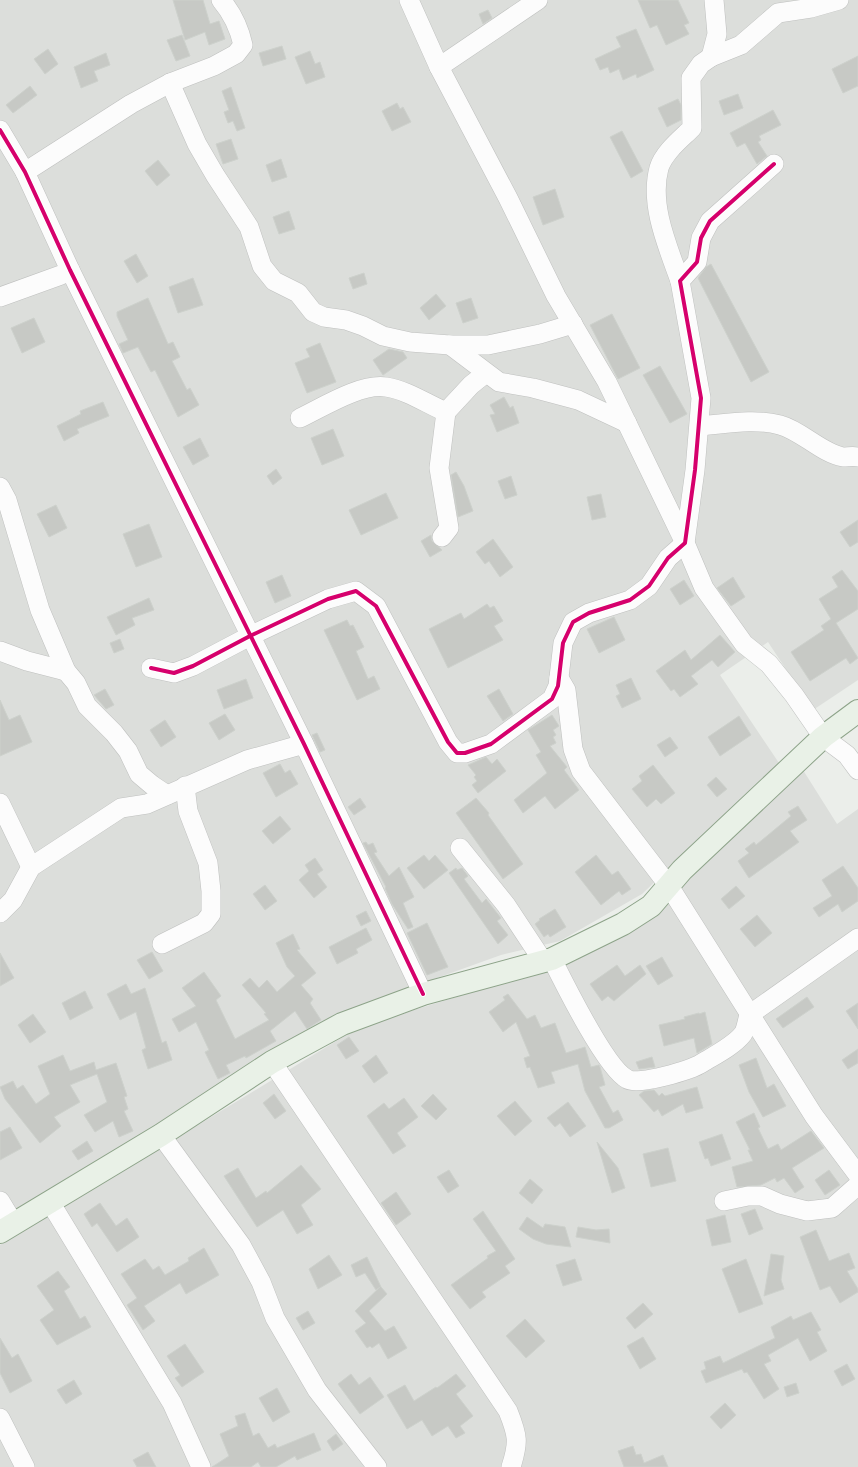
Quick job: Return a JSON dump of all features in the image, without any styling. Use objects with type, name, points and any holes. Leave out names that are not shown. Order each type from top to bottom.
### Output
[{"type":"main road","points":[[7,1228],[161,1135],[272,1062],[342,1024],[423,994],[548,960],[623,924],[651,906],[682,870],[823,737],[858,711]]},
{"type":"street","points":[[25,172],[132,104],[170,83],[214,66],[236,54],[243,45],[239,27],[221,0]]},
{"type":"street","points":[[409,0],[439,67],[508,198],[556,296],[607,382],[685,543],[704,588],[744,644],[769,664],[794,695],[823,737],[847,755],[858,770]]},
{"type":"street","points":[[439,67],[538,0]]},
{"type":"street","points":[[711,57],[718,34],[714,0]]},
{"type":"street","points":[[151,668],[174,673],[193,666],[250,636],[328,599],[356,591],[376,606],[448,742],[457,752],[465,753],[491,744],[552,699],[558,686],[564,643],[573,622],[589,613],[630,600],[649,586],[668,558],[685,543],[700,426],[701,398],[680,281],[659,213],[657,189],[659,167],[671,147],[692,128],[691,78],[701,64],[711,57],[741,45],[778,13],[811,8],[839,0]]},
{"type":"street","points":[[170,83],[198,144],[215,175],[249,227],[262,266],[274,281],[298,294],[313,312],[324,317],[346,320],[383,336],[410,342],[450,345],[488,345],[540,334],[573,324]]},
{"type":"street","points":[[0,130],[25,172],[70,270],[304,744],[423,994]]},
{"type":"street","points":[[680,281],[697,262],[701,238],[710,221],[774,164]]},
{"type":"street","points":[[0,297],[61,275],[70,270]]},
{"type":"street","points":[[450,345],[499,382],[533,388],[578,400],[627,423]]},
{"type":"street","points":[[442,537],[449,528],[439,468],[446,412],[471,385],[486,373]]},
{"type":"street","points":[[300,418],[362,389],[386,387],[406,393],[446,412]]},
{"type":"street","points":[[700,426],[750,422],[780,425],[806,437],[828,452],[842,457],[858,457]]},
{"type":"street","points":[[0,487],[7,500],[40,610],[66,671],[76,683],[87,706],[128,751],[139,774],[167,795]]},
{"type":"street","points":[[0,651],[27,662],[66,671]]},
{"type":"street","points":[[559,678],[566,690],[573,749],[581,771],[669,886],[748,1015],[814,1116],[858,1175]]},
{"type":"street","points":[[0,913],[12,900],[31,867],[121,808],[147,804],[246,760],[304,744]]},
{"type":"street","points":[[162,944],[204,923],[211,914],[211,891],[208,863],[188,811],[185,786]]},
{"type":"street","points":[[0,803],[31,867]]},
{"type":"street","points":[[460,848],[548,960],[616,1071],[628,1080],[641,1080],[681,1072],[697,1066],[743,1034],[748,1015],[858,938]]},
{"type":"street","points":[[272,1062],[508,1411],[517,1433],[517,1449],[511,1467]]},
{"type":"street","points":[[161,1135],[240,1245],[261,1282],[275,1318],[317,1390],[377,1467]]},
{"type":"street","points":[[724,1201],[748,1196],[762,1196],[780,1204],[807,1211],[832,1208],[858,1185]]},
{"type":"street","points":[[0,1201],[7,1228]]},
{"type":"street","points":[[50,1202],[172,1403],[201,1467]]},
{"type":"street","points":[[0,1418],[24,1467]]},
{"type":"shaded area","points":[[0,0],[858,0],[858,680],[813,710],[768,642],[720,675],[779,763],[642,894],[560,941],[501,955],[348,1010],[87,1168],[0,1218]]},
{"type":"shaded area","points":[[803,770],[837,824],[858,809],[858,1467],[0,1467],[0,1245],[361,1026],[575,961],[659,911],[759,805]]},
{"type":"building","points":[[173,0],[203,0],[210,24],[219,21],[225,39],[209,45],[205,32],[185,40]]},
{"type":"building","points":[[638,0],[678,0],[689,23],[684,25],[689,34],[666,45],[657,25],[650,28]]},
{"type":"building","points":[[488,10],[492,18],[483,24],[479,14]]},
{"type":"building","points":[[636,29],[654,70],[637,78],[636,74],[623,80],[619,69],[610,73],[608,67],[600,70],[595,59],[621,47],[616,37]]},
{"type":"building","points":[[182,35],[190,56],[176,61],[167,40]]},
{"type":"building","points":[[282,46],[286,59],[263,66],[259,53]]},
{"type":"building","points":[[48,49],[58,64],[45,74],[34,59]]},
{"type":"building","points":[[310,51],[315,64],[320,62],[325,77],[306,84],[295,57]]},
{"type":"building","points":[[106,53],[110,65],[94,71],[98,81],[81,88],[74,67]]},
{"type":"building","points":[[858,56],[858,86],[843,93],[832,69]]},
{"type":"building","points":[[30,86],[37,95],[13,113],[6,105]]},
{"type":"building","points":[[231,87],[245,128],[237,131],[233,121],[228,123],[224,112],[229,110],[222,91]]},
{"type":"building","points":[[738,94],[743,108],[724,115],[719,101]]},
{"type":"building","points":[[678,99],[681,105],[681,120],[667,127],[658,108]]},
{"type":"building","points":[[397,103],[400,109],[403,107],[411,122],[392,131],[382,111]]},
{"type":"building","points":[[773,110],[781,125],[759,136],[761,140],[758,142],[767,156],[757,164],[745,143],[737,147],[730,133]]},
{"type":"building","points":[[622,131],[643,171],[631,178],[610,137]]},
{"type":"building","points":[[231,139],[238,159],[223,164],[216,144]]},
{"type":"building","points":[[281,159],[287,177],[272,182],[266,165]]},
{"type":"building","points":[[158,160],[170,175],[157,186],[145,171]]},
{"type":"building","points":[[555,189],[564,217],[543,225],[533,197]]},
{"type":"building","points":[[289,211],[295,229],[279,234],[273,217]]},
{"type":"building","points":[[136,254],[148,276],[137,283],[124,261]]},
{"type":"building","points":[[711,264],[769,372],[751,382],[698,278],[706,267]]},
{"type":"building","points":[[364,273],[367,284],[353,289],[349,278]]},
{"type":"building","points":[[193,278],[203,305],[178,313],[169,287]]},
{"type":"building","points":[[436,294],[446,306],[429,320],[420,308]]},
{"type":"building","points":[[148,298],[168,344],[173,342],[180,357],[172,361],[187,390],[190,388],[199,405],[178,417],[155,370],[151,372],[138,347],[123,353],[119,344],[128,340],[117,316],[117,312]]},
{"type":"building","points":[[471,298],[478,318],[463,323],[456,303]]},
{"type":"building","points":[[612,314],[640,368],[618,379],[590,325]]},
{"type":"building","points":[[34,318],[45,342],[22,353],[11,328]]},
{"type":"building","points":[[320,343],[336,382],[307,393],[295,363],[310,357],[306,349]]},
{"type":"building","points":[[389,349],[403,352],[407,358],[383,375],[373,360]]},
{"type":"building","points":[[660,366],[687,414],[670,423],[643,375]]},
{"type":"building","points":[[504,397],[510,408],[513,406],[519,423],[497,432],[490,415],[495,414],[490,405]]},
{"type":"building","points":[[103,402],[109,416],[77,429],[79,433],[64,441],[57,426],[81,414],[80,411]]},
{"type":"building","points":[[333,429],[344,456],[322,465],[311,438]]},
{"type":"building","points":[[200,438],[209,456],[193,465],[183,447]]},
{"type":"building","points":[[276,469],[282,478],[273,485],[267,476]]},
{"type":"building","points":[[456,472],[464,486],[473,511],[458,517],[451,475]]},
{"type":"building","points":[[511,476],[517,495],[505,499],[498,481]]},
{"type":"building","points":[[386,493],[398,518],[361,535],[349,510]]},
{"type":"building","points":[[601,494],[606,517],[592,520],[587,497]]},
{"type":"building","points":[[56,505],[67,528],[49,537],[37,514]]},
{"type":"building","points":[[858,520],[858,542],[850,547],[840,532]]},
{"type":"building","points":[[149,524],[162,557],[136,567],[123,534]]},
{"type":"building","points":[[431,535],[432,541],[442,550],[430,557],[421,541]]},
{"type":"building","points":[[493,539],[513,567],[500,577],[489,561],[485,564],[476,552]]},
{"type":"building","points":[[842,570],[858,591],[858,609],[836,623],[858,658],[850,664],[846,658],[810,681],[791,652],[824,630],[821,626],[831,619],[819,599],[838,587],[832,577]]},
{"type":"building","points":[[282,575],[291,596],[275,603],[266,582]]},
{"type":"building","points":[[733,577],[745,597],[731,606],[717,588]]},
{"type":"building","points":[[684,580],[694,596],[680,605],[670,589]]},
{"type":"building","points":[[149,598],[154,610],[132,618],[135,625],[116,635],[107,617]]},
{"type":"building","points":[[487,604],[490,608],[494,606],[503,621],[494,626],[503,640],[448,668],[429,629],[461,613],[464,619]]},
{"type":"building","points":[[614,617],[625,640],[599,653],[587,629]]},
{"type":"building","points":[[347,620],[350,626],[353,625],[364,647],[356,651],[368,679],[374,676],[380,689],[357,700],[324,630]]},
{"type":"building","points":[[720,635],[735,652],[718,667],[712,660],[691,676],[698,684],[680,697],[674,689],[671,691],[656,671],[685,650],[691,660]]},
{"type":"building","points":[[120,639],[124,649],[114,653],[110,643]]},
{"type":"building","points":[[631,678],[641,699],[622,708],[616,696],[620,694],[616,685]]},
{"type":"building","points":[[246,679],[253,698],[224,709],[217,690]]},
{"type":"building","points":[[105,689],[114,705],[106,709],[94,695]]},
{"type":"building","points":[[499,689],[513,714],[503,721],[487,696]]},
{"type":"building","points":[[0,700],[9,720],[20,715],[32,742],[0,756]]},
{"type":"building","points":[[225,714],[235,730],[219,740],[209,723]]},
{"type":"building","points":[[552,715],[559,726],[553,730],[556,735],[553,737],[556,743],[550,746],[567,767],[564,770],[579,790],[555,809],[545,796],[523,813],[514,800],[547,773],[536,755],[541,752],[528,730]]},
{"type":"building","points":[[739,716],[751,735],[720,756],[708,737]]},
{"type":"building","points":[[165,720],[176,737],[161,747],[150,730]]},
{"type":"building","points":[[317,733],[325,750],[320,752],[312,735]]},
{"type":"building","points":[[670,737],[678,748],[665,757],[657,745]]},
{"type":"building","points":[[486,757],[492,764],[497,759],[506,771],[478,793],[472,785],[477,781],[474,777],[476,775],[468,765]]},
{"type":"building","points":[[280,764],[285,773],[290,770],[298,784],[276,797],[263,773]]},
{"type":"building","points":[[653,765],[675,793],[661,804],[656,799],[647,807],[632,789],[642,781],[639,776]]},
{"type":"building","points":[[716,777],[727,789],[717,797],[707,785]]},
{"type":"building","points":[[360,798],[366,807],[354,815],[348,807]]},
{"type":"building","points":[[476,798],[489,813],[488,815],[523,864],[503,879],[456,813]]},
{"type":"building","points":[[798,806],[807,820],[790,831],[799,842],[749,878],[738,861],[749,853],[745,849],[754,842],[756,845],[791,816],[788,812]]},
{"type":"building","points":[[280,816],[291,829],[273,844],[262,831]]},
{"type":"building","points":[[366,842],[368,845],[373,843],[377,852],[374,853],[389,876],[399,867],[414,897],[403,903],[413,927],[408,929],[392,904],[385,888],[386,887],[363,843]]},
{"type":"building","points":[[424,855],[429,861],[435,855],[448,870],[424,889],[407,868]]},
{"type":"building","points":[[596,855],[612,875],[618,871],[631,889],[622,895],[619,891],[601,905],[575,872]]},
{"type":"building","points":[[315,858],[323,870],[317,874],[327,887],[314,898],[299,880],[309,871],[305,865]]},
{"type":"building","points":[[843,866],[858,888],[858,901],[842,912],[838,904],[819,917],[813,908],[832,896],[822,880]]},
{"type":"building","points":[[456,868],[457,870],[462,868],[468,876],[464,879],[482,903],[486,899],[501,918],[497,921],[508,935],[498,944],[449,873]]},
{"type":"building","points":[[265,885],[277,901],[265,910],[253,894]]},
{"type":"building","points":[[736,886],[745,896],[729,909],[721,899]]},
{"type":"building","points":[[555,909],[566,927],[550,937],[548,934],[544,937],[535,924],[540,920],[539,919]]},
{"type":"building","points":[[366,911],[371,921],[361,926],[356,916]]},
{"type":"building","points":[[757,915],[772,933],[755,947],[740,929]]},
{"type":"building","points":[[427,923],[448,967],[427,975],[407,933]]},
{"type":"building","points":[[366,928],[372,940],[356,949],[358,953],[337,964],[329,947]]},
{"type":"building","points":[[293,934],[300,949],[297,950],[316,973],[301,985],[313,999],[310,1003],[321,1020],[307,1029],[295,1011],[270,1031],[276,1041],[246,1058],[245,1056],[226,1065],[230,1073],[218,1079],[205,1052],[209,1050],[196,1022],[179,1032],[172,1019],[196,1006],[182,988],[204,972],[221,996],[216,1000],[235,1039],[269,1020],[264,1014],[266,1013],[242,985],[250,978],[259,988],[267,980],[277,992],[295,976],[287,967],[276,943]]},
{"type":"building","points":[[152,952],[163,971],[149,979],[137,960]]},
{"type":"building","points":[[0,953],[14,978],[0,986]]},
{"type":"building","points":[[662,957],[673,976],[658,985],[646,966]]},
{"type":"building","points":[[617,965],[625,976],[640,965],[646,974],[614,1001],[608,996],[602,1001],[590,984]]},
{"type":"building","points":[[126,984],[131,994],[145,988],[162,1043],[166,1041],[172,1060],[148,1069],[142,1050],[146,1048],[136,1012],[120,1020],[107,994]]},
{"type":"building","points":[[85,991],[93,1008],[70,1020],[62,1003]]},
{"type":"building","points":[[508,994],[527,1019],[535,1015],[541,1028],[555,1023],[566,1053],[585,1047],[591,1067],[599,1065],[600,1067],[605,1085],[599,1087],[613,1113],[618,1110],[623,1120],[609,1128],[605,1128],[585,1091],[578,1064],[551,1072],[555,1083],[538,1088],[530,1067],[527,1068],[524,1058],[530,1056],[516,1022],[503,1032],[489,1012],[505,1000],[503,997]]},
{"type":"building","points":[[807,997],[814,1007],[783,1028],[776,1019]]},
{"type":"building","points":[[858,1003],[858,1029],[846,1011]]},
{"type":"building","points":[[705,1012],[712,1044],[697,1053],[694,1038],[664,1046],[659,1025],[685,1019],[684,1017]]},
{"type":"building","points":[[33,1014],[46,1032],[30,1043],[18,1025]]},
{"type":"building","points":[[349,1037],[359,1051],[346,1059],[337,1045]]},
{"type":"building","points":[[858,1049],[858,1063],[848,1069],[842,1060]]},
{"type":"building","points":[[63,1055],[70,1071],[94,1062],[96,1070],[116,1063],[127,1096],[124,1097],[128,1109],[124,1111],[133,1131],[119,1137],[113,1121],[95,1132],[84,1115],[107,1102],[97,1074],[70,1085],[80,1102],[54,1117],[61,1126],[40,1143],[5,1099],[0,1087],[13,1081],[17,1089],[23,1085],[36,1104],[50,1094],[38,1066]]},
{"type":"building","points":[[376,1055],[388,1073],[374,1083],[362,1066]]},
{"type":"building","points":[[652,1057],[655,1067],[639,1069],[636,1062]]},
{"type":"building","points":[[756,1058],[767,1088],[774,1084],[786,1106],[763,1117],[749,1092],[739,1065]]},
{"type":"building","points":[[697,1087],[703,1108],[686,1113],[683,1104],[662,1116],[658,1109],[654,1112],[639,1095],[644,1091],[654,1090],[659,1096],[662,1093],[665,1096]]},
{"type":"building","points":[[274,1094],[286,1111],[275,1119],[263,1103]]},
{"type":"building","points":[[433,1094],[447,1109],[436,1120],[421,1106]]},
{"type":"building","points":[[404,1098],[418,1117],[397,1133],[406,1146],[393,1154],[367,1116],[384,1103],[389,1109]]},
{"type":"building","points":[[515,1101],[532,1121],[515,1136],[497,1116]]},
{"type":"building","points":[[568,1102],[586,1126],[570,1137],[560,1123],[555,1127],[547,1118]]},
{"type":"building","points":[[754,1113],[760,1127],[758,1128],[768,1149],[778,1144],[781,1150],[811,1131],[824,1148],[792,1168],[804,1187],[795,1193],[784,1178],[777,1182],[775,1178],[761,1185],[737,1187],[732,1167],[753,1161],[748,1150],[750,1150],[736,1122]]},
{"type":"building","points":[[10,1127],[22,1148],[0,1160],[0,1132]]},
{"type":"building","points":[[722,1134],[731,1159],[711,1166],[708,1158],[705,1159],[699,1142]]},
{"type":"building","points":[[87,1141],[93,1151],[78,1160],[72,1151]]},
{"type":"building","points":[[597,1142],[618,1168],[625,1188],[612,1193]]},
{"type":"building","points":[[668,1148],[676,1181],[651,1187],[643,1154]]},
{"type":"building","points":[[301,1165],[321,1189],[301,1205],[313,1225],[297,1234],[283,1210],[257,1227],[224,1176],[238,1168],[256,1198],[266,1191],[267,1193]]},
{"type":"building","points":[[449,1170],[459,1186],[448,1193],[437,1177]]},
{"type":"building","points":[[829,1170],[840,1185],[825,1195],[815,1180]]},
{"type":"building","points":[[530,1179],[543,1190],[532,1204],[519,1193]]},
{"type":"building","points":[[396,1192],[411,1214],[396,1225],[381,1203]]},
{"type":"building","points":[[100,1203],[116,1226],[127,1218],[139,1237],[117,1252],[97,1223],[92,1227],[84,1214]]},
{"type":"building","points":[[755,1209],[763,1229],[749,1235],[741,1214]]},
{"type":"building","points":[[483,1211],[515,1259],[505,1266],[510,1273],[482,1292],[486,1297],[470,1309],[451,1285],[488,1258],[487,1256],[496,1251],[473,1219]]},
{"type":"building","points":[[725,1215],[731,1242],[712,1246],[706,1220]]},
{"type":"building","points":[[527,1217],[543,1228],[545,1224],[565,1227],[571,1247],[546,1244],[533,1239],[519,1229]]},
{"type":"building","points":[[578,1227],[596,1230],[609,1229],[610,1243],[576,1237]]},
{"type":"building","points":[[816,1230],[829,1261],[849,1253],[855,1268],[847,1271],[858,1289],[858,1292],[840,1303],[830,1286],[820,1290],[800,1237]]},
{"type":"building","points":[[204,1248],[219,1275],[186,1294],[180,1283],[144,1306],[155,1321],[143,1330],[127,1305],[137,1298],[121,1274],[145,1259],[153,1270],[159,1266],[165,1275],[189,1261],[188,1258]]},
{"type":"building","points":[[771,1254],[784,1256],[781,1280],[784,1289],[764,1296]]},
{"type":"building","points":[[329,1255],[342,1275],[318,1289],[309,1269]]},
{"type":"building","points":[[367,1257],[381,1287],[387,1294],[369,1311],[385,1331],[394,1326],[407,1348],[388,1359],[379,1343],[372,1348],[370,1346],[367,1348],[355,1331],[366,1323],[355,1311],[380,1287],[376,1290],[365,1273],[356,1277],[351,1265]]},
{"type":"building","points":[[575,1259],[582,1280],[563,1286],[556,1265]]},
{"type":"building","points":[[746,1259],[763,1304],[739,1313],[722,1269]]},
{"type":"building","points":[[58,1271],[70,1287],[64,1291],[80,1319],[85,1316],[91,1327],[57,1345],[40,1320],[54,1310],[37,1286]]},
{"type":"building","points":[[643,1303],[653,1314],[635,1329],[626,1318]]},
{"type":"building","points":[[308,1311],[315,1323],[303,1330],[296,1318]]},
{"type":"building","points":[[811,1312],[821,1330],[817,1332],[827,1351],[810,1361],[798,1338],[768,1355],[771,1361],[764,1364],[779,1389],[764,1399],[747,1372],[744,1373],[742,1369],[706,1383],[701,1371],[706,1369],[704,1362],[720,1356],[723,1363],[775,1338],[771,1327],[791,1316],[793,1320]]},
{"type":"building","points":[[525,1319],[545,1341],[526,1358],[506,1336]]},
{"type":"building","points":[[643,1337],[656,1359],[640,1369],[627,1346]]},
{"type":"building","points":[[0,1338],[12,1358],[18,1354],[32,1381],[10,1393],[0,1373]]},
{"type":"building","points":[[185,1344],[204,1372],[182,1387],[175,1378],[180,1375],[167,1356]]},
{"type":"building","points":[[847,1364],[855,1379],[842,1386],[834,1371]]},
{"type":"building","points":[[351,1374],[359,1385],[370,1377],[384,1397],[360,1414],[338,1384]]},
{"type":"building","points":[[456,1374],[466,1386],[456,1394],[473,1416],[460,1426],[465,1433],[456,1438],[448,1426],[432,1436],[422,1420],[407,1429],[387,1395],[405,1385],[414,1401],[436,1387],[437,1388]]},
{"type":"building","points":[[74,1380],[82,1394],[66,1404],[57,1390]]},
{"type":"building","points":[[796,1383],[799,1393],[787,1397],[784,1387]]},
{"type":"building","points":[[277,1388],[290,1412],[273,1422],[259,1398]]},
{"type":"building","points":[[725,1403],[736,1415],[721,1429],[710,1417]]},
{"type":"building","points":[[245,1413],[253,1436],[259,1433],[268,1448],[275,1444],[277,1448],[314,1433],[321,1450],[297,1460],[295,1456],[276,1467],[261,1467],[258,1462],[251,1467],[212,1467],[229,1456],[220,1434],[238,1426],[235,1416]]},
{"type":"building","points":[[336,1434],[343,1444],[333,1451],[327,1441]]},
{"type":"building","points":[[633,1446],[636,1455],[641,1454],[644,1463],[663,1455],[668,1467],[624,1467],[618,1451]]},
{"type":"building","points":[[148,1452],[156,1467],[137,1467],[133,1460]]},
{"type":"cycle path","points":[[0,130],[25,172],[70,270],[304,744],[423,994]]},
{"type":"cycle path","points":[[151,668],[174,673],[193,666],[250,636],[328,599],[356,591],[376,606],[448,742],[457,753],[465,753],[491,744],[552,699],[558,686],[563,643],[573,622],[589,613],[630,600],[649,586],[668,558],[685,543],[695,470],[701,398],[680,281],[697,262],[701,238],[710,221],[774,164]]}]
